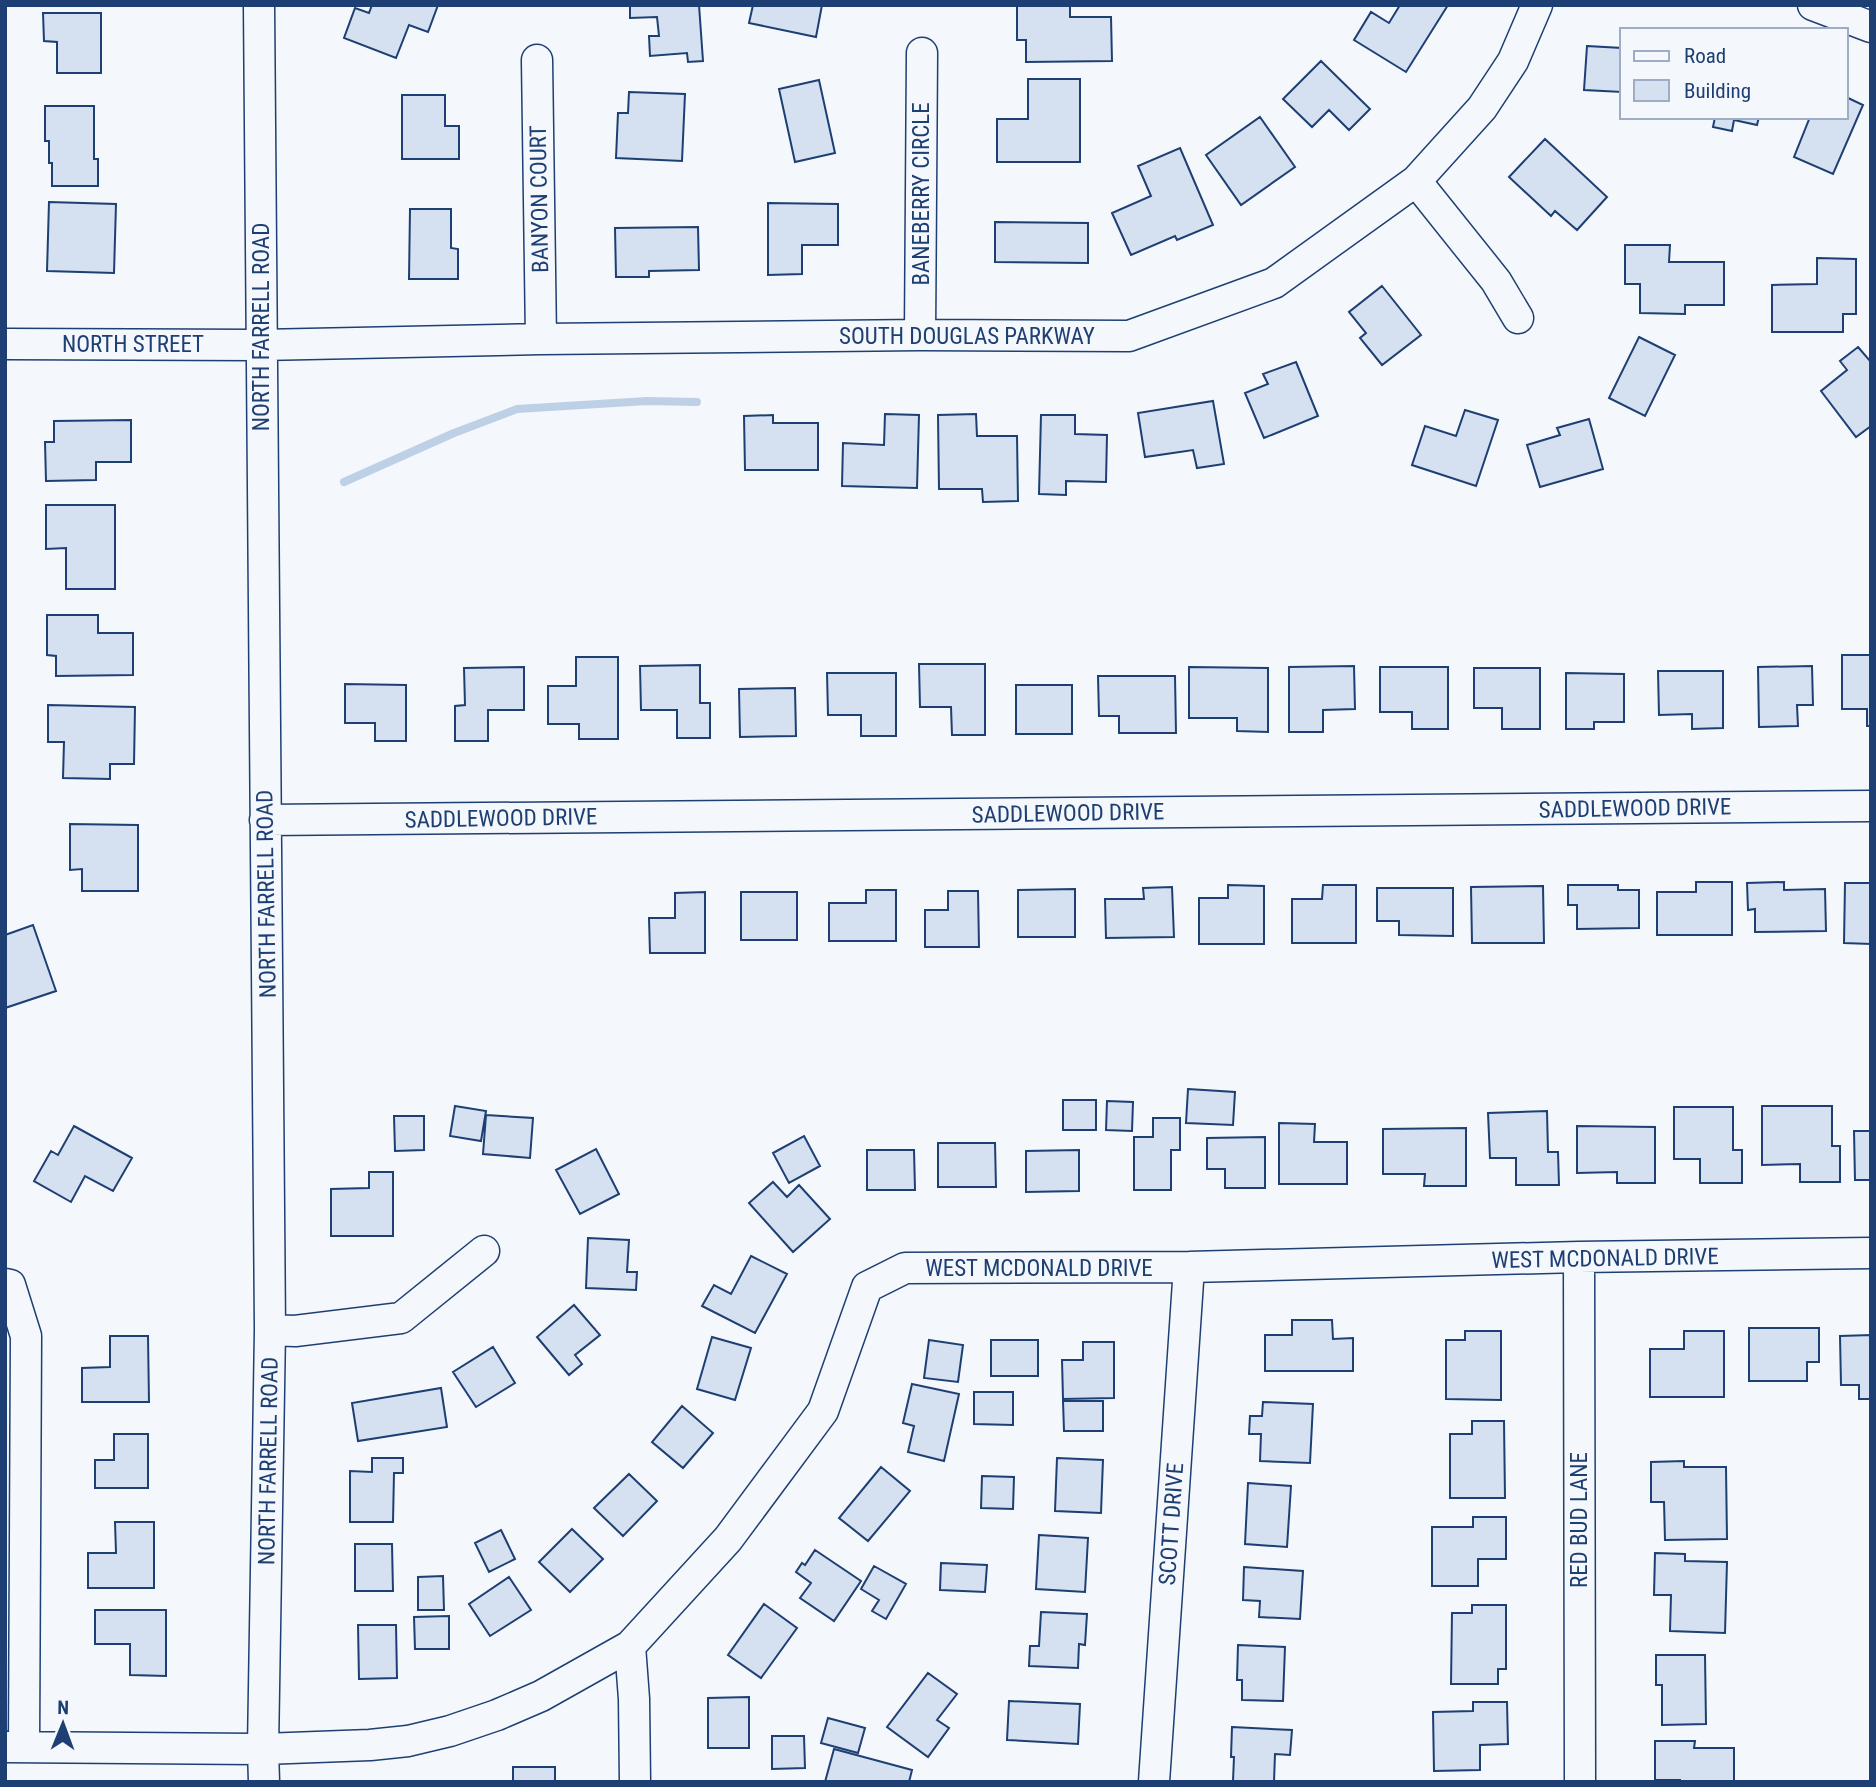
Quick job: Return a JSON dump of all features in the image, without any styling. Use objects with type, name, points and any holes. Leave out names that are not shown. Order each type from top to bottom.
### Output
[{"type":"street","name":"NORTH FARRELL ROAD","points":[[259,5],[270,1330],[264,1782]]},
{"type":"street","name":"SOUTH DOUGLAS PARKWAY","points":[[261,345],[920,335],[1129,336],[1274,284],[1416,181],[1482,108],[1513,61],[1537,5]]},
{"type":"street","points":[[1812,5],[1871,27]]},
{"type":"street","name":"BANEBERRY CIRCLE","points":[[920,335],[922,53]]},
{"type":"street","name":"BANYON COURT","points":[[537,60],[541,339]]},
{"type":"street","points":[[1416,181],[1496,281],[1518,318]]},
{"type":"street","name":"NORTH STREET","points":[[5,344],[261,345]]},
{"type":"street","name":"SADDLEWOOD DRIVE","points":[[265,820],[1871,806]]},
{"type":"street","points":[[270,1330],[295,1331],[401,1318],[484,1251]]},
{"type":"street","name":"WEST MCDONALD DRIVE","points":[[14,1747],[263,1749],[370,1745],[408,1741],[450,1731],[541,1696],[630,1646],[728,1539],[822,1411],[866,1287],[905,1268],[1189,1267],[1871,1254]]},
{"type":"street","name":"RED BUD LANE","points":[[1579,1258],[1580,1782]]},
{"type":"street","name":"SCOTT DRIVE","points":[[1154,1782],[1189,1267]]},
{"type":"street","points":[[8,1284],[26,1336],[14,1747]]},
{"type":"street","points":[[630,1646],[635,1782]]},
{"type":"building","points":[[372,5],[438,5],[428,32],[409,25],[396,58],[344,38],[355,8],[369,13]]},
{"type":"building","points":[[630,5],[699,5],[703,61],[688,62],[687,53],[650,56],[649,36],[659,36],[657,17],[630,18]]},
{"type":"building","points":[[753,5],[822,5],[816,37],[749,23]]},
{"type":"building","points":[[1017,5],[1070,5],[1070,17],[1111,17],[1112,61],[1026,62],[1026,40],[1017,40]]},
{"type":"building","points":[[1400,5],[1448,5],[1406,72],[1354,40],[1371,12],[1389,23]]},
{"type":"building","points":[[43,13],[101,13],[101,73],[57,73],[57,42],[44,41]]},
{"type":"building","points":[[1587,46],[1620,48],[1620,92],[1584,90]]},
{"type":"building","points":[[1321,61],[1370,109],[1349,130],[1329,110],[1312,127],[1283,99]]},
{"type":"building","points":[[1028,79],[1080,79],[1080,162],[997,162],[997,119],[1028,119]]},
{"type":"building","points":[[819,80],[835,153],[795,162],[779,89]]},
{"type":"building","points":[[629,92],[685,94],[682,161],[616,158],[618,113],[628,113]]},
{"type":"building","points":[[402,95],[445,95],[445,126],[459,126],[459,159],[402,159]]},
{"type":"building","points":[[1848,98],[1863,105],[1833,174],[1794,157],[1809,119],[1848,119]]},
{"type":"building","points":[[45,106],[94,106],[94,159],[98,159],[98,186],[52,186],[49,141],[45,141]]},
{"type":"building","points":[[1260,117],[1295,167],[1241,205],[1206,155]]},
{"type":"building","points":[[1715,119],[1758,119],[1757,125],[1734,120],[1732,131],[1713,127]]},
{"type":"building","points":[[1545,139],[1607,197],[1577,230],[1555,211],[1551,216],[1509,177]]},
{"type":"building","points":[[1180,148],[1213,225],[1177,240],[1175,236],[1131,255],[1112,213],[1151,196],[1138,166]]},
{"type":"building","points":[[49,202],[116,204],[114,273],[47,271]]},
{"type":"building","points":[[768,203],[838,204],[838,245],[802,245],[802,274],[768,275]]},
{"type":"building","points":[[410,209],[451,209],[451,248],[458,249],[458,279],[409,279]]},
{"type":"building","points":[[995,222],[1088,223],[1088,263],[995,262]]},
{"type":"building","points":[[698,227],[699,270],[649,271],[649,277],[616,277],[615,228]]},
{"type":"building","points":[[1625,245],[1670,245],[1669,262],[1724,262],[1724,305],[1685,305],[1685,314],[1640,313],[1640,284],[1625,284]]},
{"type":"building","points":[[1817,258],[1856,259],[1856,314],[1843,314],[1843,332],[1772,332],[1772,285],[1817,284]]},
{"type":"building","points":[[1382,286],[1421,335],[1382,365],[1360,338],[1366,333],[1349,312]]},
{"type":"building","points":[[1639,337],[1675,355],[1645,416],[1609,398]]},
{"type":"building","points":[[1858,347],[1871,362],[1871,426],[1856,437],[1821,391],[1847,370],[1840,361]]},
{"type":"building","points":[[1296,362],[1318,416],[1264,438],[1245,393],[1268,384],[1263,374]]},
{"type":"building","points":[[1213,401],[1224,464],[1197,468],[1193,450],[1145,457],[1138,413]]},
{"type":"building","points":[[1465,410],[1498,420],[1476,486],[1412,465],[1425,426],[1456,436]]},
{"type":"building","points":[[885,414],[919,415],[917,488],[842,486],[843,443],[884,445]]},
{"type":"building","points":[[976,414],[977,436],[1017,436],[1018,501],[983,502],[982,489],[939,489],[938,415]]},
{"type":"building","points":[[773,415],[773,423],[818,423],[818,470],[745,470],[744,416]]},
{"type":"building","points":[[1041,415],[1075,415],[1075,434],[1107,435],[1106,482],[1066,481],[1066,495],[1039,494]]},
{"type":"building","points":[[1589,419],[1603,469],[1540,487],[1527,445],[1560,435],[1557,428]]},
{"type":"building","points":[[131,420],[131,462],[96,462],[96,480],[46,481],[45,442],[54,442],[54,421]]},
{"type":"building","points":[[46,505],[115,505],[115,589],[66,589],[66,548],[46,549]]},
{"type":"building","points":[[47,615],[98,615],[98,633],[133,633],[133,675],[56,676],[56,656],[47,655]]},
{"type":"building","points":[[1842,655],[1871,655],[1871,726],[1867,726],[1867,709],[1842,709]]},
{"type":"building","points":[[576,657],[618,657],[618,739],[579,739],[579,724],[548,724],[548,686],[576,686]]},
{"type":"building","points":[[919,664],[985,664],[985,735],[952,735],[951,707],[920,707]]},
{"type":"building","points":[[700,665],[700,703],[710,703],[710,738],[677,738],[677,710],[641,710],[640,666]]},
{"type":"building","points":[[1354,666],[1355,709],[1323,710],[1323,732],[1289,732],[1289,667]]},
{"type":"building","points":[[1812,666],[1813,705],[1797,705],[1798,726],[1759,727],[1758,667]]},
{"type":"building","points":[[524,667],[524,710],[488,710],[488,741],[455,741],[455,706],[465,705],[464,668]]},
{"type":"building","points":[[1189,667],[1268,668],[1268,732],[1237,731],[1237,718],[1189,718]]},
{"type":"building","points":[[1380,667],[1448,667],[1448,729],[1412,729],[1412,712],[1380,712]]},
{"type":"building","points":[[1474,668],[1540,668],[1540,729],[1502,729],[1502,708],[1474,708]]},
{"type":"building","points":[[1658,671],[1723,671],[1723,728],[1692,729],[1692,714],[1659,715]]},
{"type":"building","points":[[827,673],[896,673],[896,736],[861,736],[861,715],[828,715]]},
{"type":"building","points":[[1566,673],[1624,674],[1624,722],[1594,722],[1594,729],[1566,729]]},
{"type":"building","points":[[1098,676],[1175,676],[1176,733],[1119,733],[1119,716],[1099,716]]},
{"type":"building","points":[[345,684],[406,685],[406,741],[375,741],[375,723],[345,723]]},
{"type":"building","points":[[1016,685],[1072,685],[1072,734],[1016,734]]},
{"type":"building","points":[[795,688],[796,736],[740,737],[739,689]]},
{"type":"building","points":[[48,705],[135,707],[134,764],[110,764],[110,779],[63,778],[64,742],[48,742]]},
{"type":"building","points":[[70,824],[138,825],[138,891],[82,891],[82,869],[70,870]]},
{"type":"building","points":[[1696,882],[1732,882],[1732,935],[1657,935],[1657,892],[1696,892]]},
{"type":"building","points":[[1784,882],[1784,890],[1825,889],[1826,931],[1755,932],[1755,909],[1748,910],[1747,883]]},
{"type":"building","points":[[1845,883],[1870,883],[1871,944],[1844,943]]},
{"type":"building","points":[[1228,885],[1264,886],[1264,944],[1199,944],[1199,898],[1228,898]]},
{"type":"building","points":[[1323,885],[1356,885],[1356,943],[1292,943],[1292,899],[1322,899]]},
{"type":"building","points":[[1568,885],[1618,885],[1618,890],[1639,890],[1639,928],[1577,929],[1577,905],[1568,905]]},
{"type":"building","points":[[1543,886],[1544,943],[1472,943],[1471,887]]},
{"type":"building","points":[[1172,887],[1174,937],[1106,938],[1105,899],[1144,899],[1143,888]]},
{"type":"building","points":[[1377,888],[1453,888],[1453,936],[1399,935],[1399,921],[1377,921]]},
{"type":"building","points":[[1075,889],[1075,937],[1018,937],[1018,890]]},
{"type":"building","points":[[866,890],[896,890],[896,941],[829,941],[829,903],[866,903]]},
{"type":"building","points":[[948,891],[978,891],[979,947],[925,947],[925,910],[948,910]]},
{"type":"building","points":[[705,892],[705,953],[650,953],[649,918],[675,918],[675,893]]},
{"type":"building","points":[[741,892],[797,892],[797,940],[741,940]]},
{"type":"building","points":[[33,925],[56,991],[5,1008],[5,935]]},
{"type":"building","points":[[1188,1089],[1235,1092],[1233,1125],[1186,1123]]},
{"type":"building","points":[[1063,1100],[1096,1100],[1096,1130],[1063,1130]]},
{"type":"building","points":[[1107,1101],[1133,1102],[1132,1131],[1106,1130]]},
{"type":"building","points":[[455,1106],[486,1111],[481,1141],[450,1136]]},
{"type":"building","points":[[1762,1106],[1832,1106],[1832,1146],[1840,1146],[1840,1182],[1800,1182],[1800,1164],[1762,1165]]},
{"type":"building","points":[[1674,1107],[1733,1107],[1733,1150],[1742,1150],[1742,1183],[1700,1183],[1700,1159],[1674,1159]]},
{"type":"building","points":[[1547,1111],[1548,1152],[1558,1152],[1559,1185],[1516,1185],[1516,1158],[1490,1158],[1488,1113]]},
{"type":"building","points":[[486,1115],[533,1118],[530,1158],[483,1154]]},
{"type":"building","points":[[394,1116],[424,1116],[424,1150],[395,1151]]},
{"type":"building","points":[[1153,1118],[1180,1118],[1180,1150],[1171,1150],[1171,1190],[1134,1190],[1134,1137],[1153,1137]]},
{"type":"building","points":[[1279,1123],[1315,1124],[1314,1142],[1347,1142],[1347,1184],[1279,1184]]},
{"type":"building","points":[[74,1126],[132,1158],[113,1191],[85,1176],[71,1202],[34,1181],[51,1151],[58,1155]]},
{"type":"building","points":[[1577,1126],[1655,1127],[1655,1183],[1617,1183],[1617,1172],[1577,1173]]},
{"type":"building","points":[[1466,1128],[1466,1186],[1424,1186],[1425,1174],[1383,1174],[1383,1129]]},
{"type":"building","points":[[1854,1131],[1871,1131],[1871,1180],[1855,1180]]},
{"type":"building","points":[[804,1136],[820,1166],[789,1183],[773,1153]]},
{"type":"building","points":[[1265,1137],[1265,1188],[1225,1188],[1225,1169],[1207,1169],[1207,1138]]},
{"type":"building","points":[[938,1143],[995,1143],[996,1187],[938,1187]]},
{"type":"building","points":[[596,1149],[619,1194],[580,1214],[556,1170]]},
{"type":"building","points":[[867,1150],[914,1150],[915,1190],[867,1190]]},
{"type":"building","points":[[1079,1150],[1079,1191],[1026,1192],[1026,1151]]},
{"type":"building","points":[[369,1172],[393,1172],[393,1236],[331,1236],[331,1189],[369,1188]]},
{"type":"building","points":[[773,1182],[787,1197],[799,1185],[830,1219],[793,1252],[749,1203]]},
{"type":"building","points":[[588,1238],[629,1240],[627,1272],[637,1272],[636,1290],[586,1288]]},
{"type":"building","points":[[751,1256],[787,1274],[755,1333],[702,1306],[714,1285],[731,1294]]},
{"type":"building","points":[[574,1305],[600,1335],[575,1355],[582,1364],[569,1375],[537,1337]]},
{"type":"building","points":[[1292,1320],[1332,1320],[1333,1339],[1353,1338],[1353,1371],[1265,1371],[1265,1335],[1292,1335]]},
{"type":"building","points":[[1749,1328],[1819,1328],[1819,1362],[1807,1362],[1807,1381],[1749,1381]]},
{"type":"building","points":[[1465,1331],[1501,1331],[1501,1400],[1446,1399],[1446,1340],[1465,1340]]},
{"type":"building","points":[[1684,1331],[1724,1331],[1724,1397],[1650,1397],[1650,1349],[1684,1349]]},
{"type":"building","points":[[1871,1335],[1871,1399],[1859,1399],[1859,1385],[1841,1385],[1840,1336]]},
{"type":"building","points":[[110,1336],[148,1336],[149,1402],[82,1402],[82,1368],[110,1367]]},
{"type":"building","points":[[712,1337],[751,1348],[735,1400],[697,1389]]},
{"type":"building","points":[[929,1340],[963,1345],[958,1382],[924,1378]]},
{"type":"building","points":[[991,1340],[1038,1340],[1038,1376],[991,1376]]},
{"type":"building","points":[[1083,1342],[1114,1342],[1114,1398],[1063,1399],[1062,1360],[1083,1360]]},
{"type":"building","points":[[493,1347],[515,1383],[476,1407],[453,1372]]},
{"type":"building","points":[[912,1384],[959,1394],[944,1461],[908,1452],[914,1426],[903,1423]]},
{"type":"building","points":[[441,1388],[447,1427],[358,1441],[352,1403]]},
{"type":"building","points":[[974,1392],[1013,1392],[1013,1425],[974,1424]]},
{"type":"building","points":[[1063,1401],[1103,1401],[1103,1431],[1064,1431]]},
{"type":"building","points":[[1263,1402],[1313,1404],[1310,1463],[1260,1461],[1261,1434],[1249,1434],[1250,1416],[1262,1416]]},
{"type":"building","points":[[682,1406],[713,1433],[683,1468],[652,1442]]},
{"type":"building","points":[[1472,1421],[1504,1421],[1505,1498],[1450,1498],[1450,1434],[1472,1434]]},
{"type":"building","points":[[114,1434],[148,1434],[148,1488],[95,1488],[95,1460],[114,1460]]},
{"type":"building","points":[[372,1458],[403,1458],[403,1473],[394,1473],[393,1522],[350,1522],[350,1471],[372,1472]]},
{"type":"building","points":[[1057,1458],[1103,1460],[1101,1513],[1055,1511]]},
{"type":"building","points":[[1684,1461],[1684,1467],[1726,1467],[1727,1539],[1665,1540],[1664,1502],[1651,1502],[1651,1462]]},
{"type":"building","points":[[881,1467],[910,1491],[868,1541],[839,1518]]},
{"type":"building","points":[[629,1474],[657,1501],[623,1536],[594,1508]]},
{"type":"building","points":[[982,1476],[1014,1477],[1013,1509],[981,1508]]},
{"type":"building","points":[[1248,1483],[1291,1486],[1287,1547],[1245,1544]]},
{"type":"building","points":[[1473,1517],[1506,1517],[1506,1559],[1478,1559],[1478,1586],[1432,1586],[1432,1527],[1473,1527]]},
{"type":"building","points":[[115,1522],[154,1522],[154,1588],[88,1588],[88,1553],[116,1553]]},
{"type":"building","points":[[572,1529],[603,1559],[570,1592],[539,1562]]},
{"type":"building","points":[[501,1530],[515,1559],[489,1572],[475,1543]]},
{"type":"building","points":[[1039,1535],[1088,1538],[1085,1592],[1036,1589]]},
{"type":"building","points":[[355,1544],[392,1544],[393,1591],[355,1591]]},
{"type":"building","points":[[815,1550],[861,1581],[834,1621],[800,1598],[811,1583],[796,1572],[802,1563],[805,1565]]},
{"type":"building","points":[[1655,1553],[1685,1554],[1685,1561],[1727,1562],[1725,1633],[1670,1631],[1671,1595],[1654,1595]]},
{"type":"building","points":[[941,1563],[987,1565],[985,1592],[940,1590]]},
{"type":"building","points":[[874,1566],[906,1584],[886,1619],[872,1611],[879,1600],[861,1589]]},
{"type":"building","points":[[1244,1567],[1303,1571],[1300,1619],[1259,1617],[1260,1601],[1243,1600]]},
{"type":"building","points":[[443,1576],[444,1610],[418,1610],[418,1577]]},
{"type":"building","points":[[509,1577],[531,1610],[490,1636],[469,1604]]},
{"type":"building","points":[[764,1604],[797,1628],[761,1678],[728,1655]]},
{"type":"building","points":[[1472,1605],[1506,1605],[1506,1669],[1498,1669],[1498,1684],[1451,1684],[1452,1613],[1472,1613]]},
{"type":"building","points":[[95,1610],[166,1610],[166,1676],[130,1675],[130,1644],[95,1644]]},
{"type":"building","points":[[1041,1612],[1087,1614],[1085,1645],[1079,1644],[1078,1668],[1029,1666],[1030,1646],[1039,1646]]},
{"type":"building","points":[[449,1616],[449,1649],[415,1649],[414,1617]]},
{"type":"building","points":[[358,1625],[396,1625],[397,1678],[359,1679]]},
{"type":"building","points":[[1238,1645],[1285,1647],[1283,1701],[1242,1700],[1242,1680],[1237,1680]]},
{"type":"building","points":[[1656,1655],[1705,1655],[1706,1724],[1662,1725],[1662,1685],[1656,1685]]},
{"type":"building","points":[[928,1673],[957,1694],[937,1720],[949,1728],[928,1757],[887,1727]]},
{"type":"building","points":[[749,1697],[749,1748],[708,1748],[708,1698]]},
{"type":"building","points":[[1009,1701],[1080,1704],[1078,1744],[1007,1740]]},
{"type":"building","points":[[1473,1702],[1507,1702],[1508,1744],[1480,1745],[1480,1770],[1434,1771],[1433,1712],[1473,1711]]},
{"type":"building","points":[[828,1718],[865,1728],[858,1753],[821,1743]]},
{"type":"building","points":[[1232,1727],[1292,1730],[1290,1755],[1275,1754],[1274,1782],[1233,1781]]},
{"type":"building","points":[[772,1736],[804,1736],[805,1768],[772,1769]]},
{"type":"building","points":[[1655,1741],[1695,1741],[1694,1748],[1734,1748],[1734,1782],[1655,1780]]},
{"type":"building","points":[[834,1749],[912,1770],[909,1782],[825,1782]]},
{"type":"building","points":[[513,1767],[555,1767],[555,1782],[513,1782]]},
{"type":"waterway","points":[[344,482],[454,433],[517,409],[647,401],[697,402]]}]
